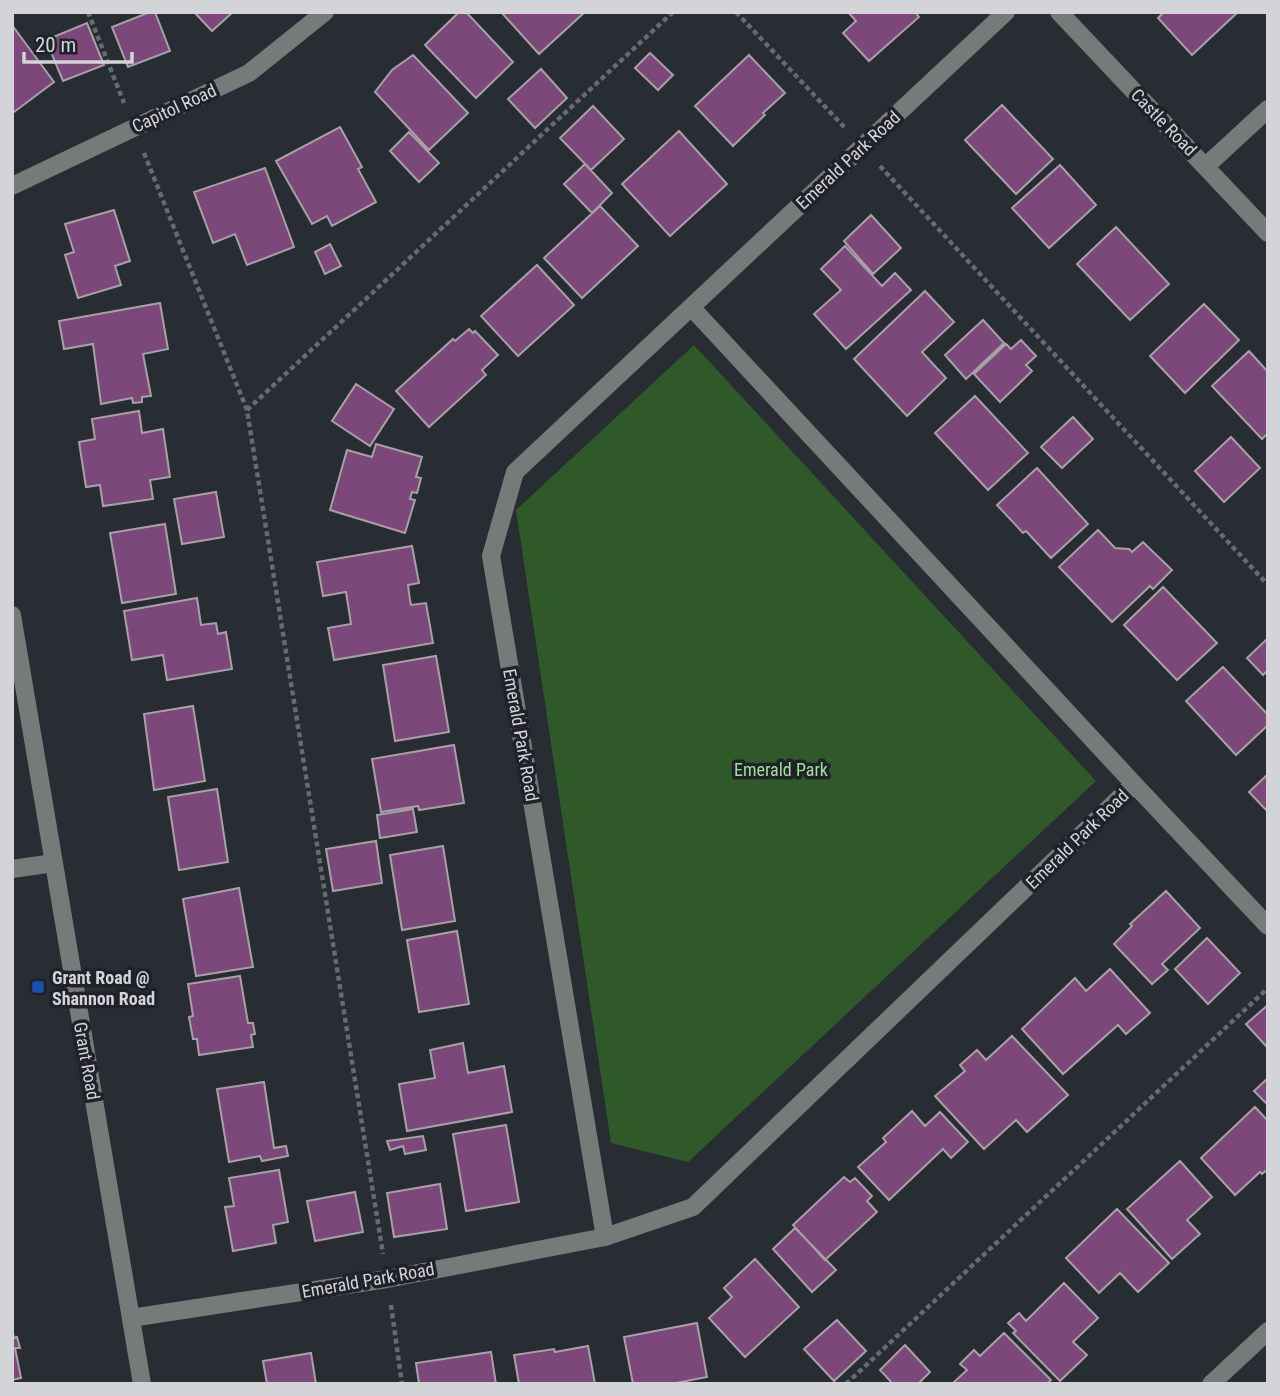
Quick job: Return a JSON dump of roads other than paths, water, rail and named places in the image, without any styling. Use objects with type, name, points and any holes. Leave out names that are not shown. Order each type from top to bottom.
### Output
[{"type":"street","name":"Capitol Road","points":[[12,186],[249,73],[325,12]]},
{"type":"street","name":"Emerald Park Road","points":[[606,1237],[491,556],[515,472],[1006,12]]},
{"type":"street","name":"Castle Road","points":[[1059,12],[1268,233]]},
{"type":"street","points":[[1206,166],[1268,109]]},
{"type":"street","name":"Emerald Park Road","points":[[691,307],[1133,785],[1268,926]]},
{"type":"street","name":"Grant Road","points":[[12,615],[142,1384]]},
{"type":"street","name":"Emerald Park Road","points":[[131,1318],[387,1279],[606,1237],[693,1207],[1133,785]]},
{"type":"street","points":[[12,869],[54,863]]},
{"type":"street","points":[[1211,1384],[1268,1331]]},
{"type":"place","name":"Grant Road @ Shannon Road","points":[[38,987]]},
{"type":"park label","name":"Emerald Park","points":[[781,769]]}]
